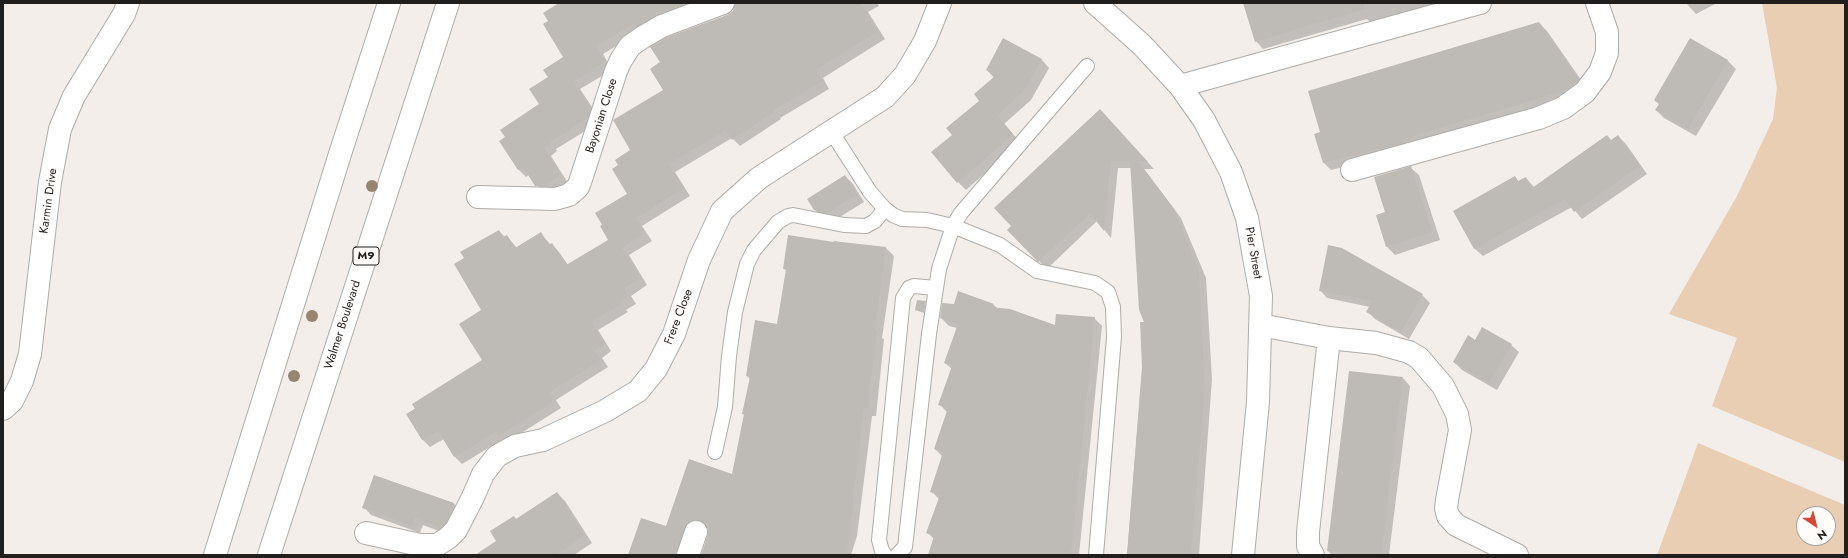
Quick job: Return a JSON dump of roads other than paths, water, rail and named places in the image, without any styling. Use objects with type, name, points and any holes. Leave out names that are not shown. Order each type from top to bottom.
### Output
[{"type":"street","name":"Karmin Drive","points":[[3,409],[12,402],[22,381],[30,354],[50,182],[60,129],[74,96],[124,14],[128,3]]},
{"type":"street","points":[[215,555],[340,154],[389,3]]},
{"type":"street","name":"Walmer Boulevard","points":[[268,555],[448,3]]},
{"type":"street","name":"Bayonian Close","points":[[478,197],[555,199],[569,195],[578,187],[616,71],[630,46],[662,26],[723,3]]},
{"type":"street","name":"Frere Close","points":[[366,533],[420,545],[436,545],[448,538],[456,530],[483,474],[497,456],[515,446],[543,440],[605,411],[638,391],[656,370],[674,334],[699,260],[722,211],[758,178],[885,97],[905,75],[925,41],[940,3]]},
{"type":"street","name":"Pier Street","points":[[1095,3],[1142,45],[1180,86],[1204,120],[1231,172],[1247,218],[1261,296],[1258,402],[1243,555]]},
{"type":"street","points":[[1180,86],[1480,3]]},
{"type":"street","points":[[1352,170],[1539,118],[1563,108],[1585,92],[1600,72],[1607,52],[1607,32],[1597,3]]},
{"type":"street","points":[[1260,325],[1329,338],[1376,343],[1398,348],[1409,352],[1423,363],[1443,386],[1450,398],[1457,414],[1460,430],[1446,500],[1448,516],[1456,525],[1517,555]]},
{"type":"street","points":[[1313,555],[1308,546],[1308,532],[1329,338]]},
{"type":"street","points":[[688,555],[696,532]]},
{"type":"lane","points":[[897,555],[905,547],[935,288],[952,226],[961,213],[1087,66]]},
{"type":"lane","points":[[831,131],[870,192],[892,215],[902,219],[927,220],[952,226],[1000,245],[1037,271],[1095,283],[1108,292],[1114,307],[1114,337],[1096,555]]},
{"type":"lane","points":[[715,452],[725,407],[729,356],[735,312],[747,264],[754,250],[778,222],[788,216],[794,215],[844,225],[866,226],[876,221],[885,208]]},
{"type":"lane","points":[[885,555],[879,546],[879,540],[903,298],[909,288],[914,286],[935,288]]}]
